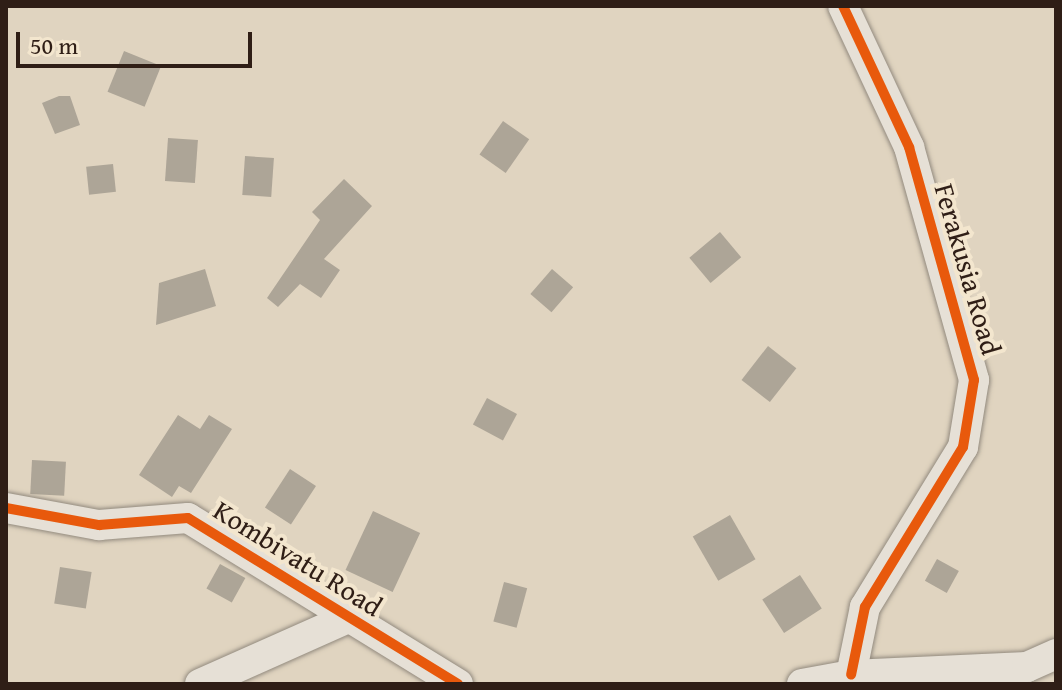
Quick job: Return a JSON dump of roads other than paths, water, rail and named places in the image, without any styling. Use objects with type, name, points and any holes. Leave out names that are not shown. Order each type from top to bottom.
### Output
[{"type":"street","name":"Ferakusia Road","points":[[843,6],[909,147],[974,380],[963,447],[865,607],[851,675]]},
{"type":"street","name":"Kombivatu Road","points":[[6,508],[99,525],[188,518],[458,684]]},
{"type":"street","points":[[200,684],[348,618]]},
{"type":"street","points":[[802,684],[851,675],[1027,667],[1056,654]]}]
